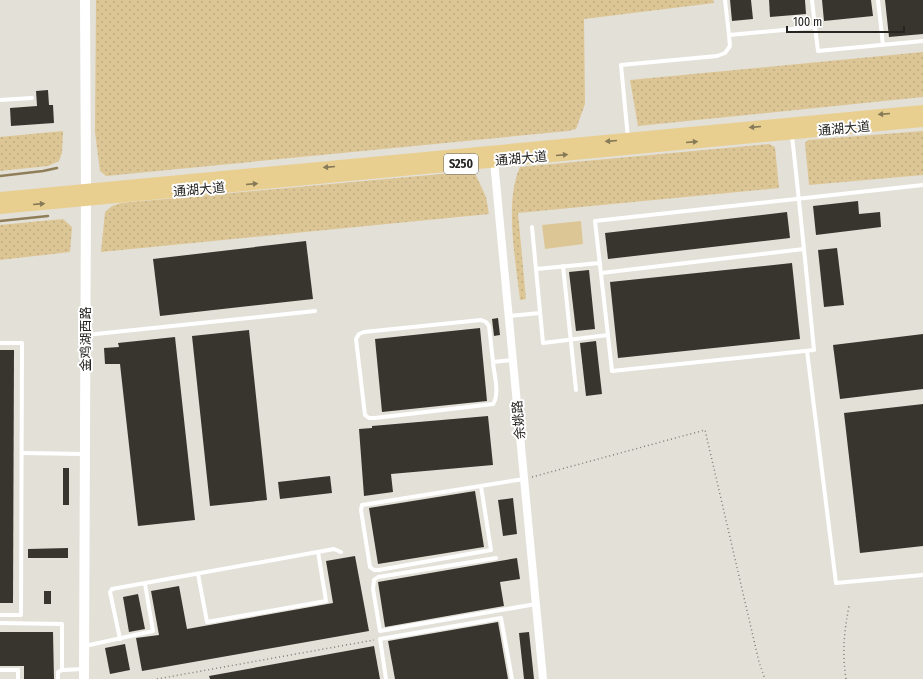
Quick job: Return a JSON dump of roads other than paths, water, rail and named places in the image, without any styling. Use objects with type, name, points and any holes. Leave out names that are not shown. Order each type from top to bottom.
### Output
[{"type":"main road","name":"通湖大道","points":[[0,208],[86,195],[628,139],[923,111]]},
{"type":"main road","name":"通湖大道","points":[[0,198],[86,195],[494,161],[923,121]]},
{"type":"street","name":"金鸡湖西路","points":[[84,674],[86,195],[85,0]]},
{"type":"street","name":"余姚路","points":[[494,161],[543,679]]},
{"type":"lane","points":[[628,139],[621,65],[717,56],[725,53],[730,46],[725,0]]},
{"type":"lane","points":[[812,0],[818,51],[923,41]]},
{"type":"lane","points":[[878,0],[883,45]]},
{"type":"lane","points":[[729,35],[815,27]]},
{"type":"lane","points":[[0,100],[32,98]]},
{"type":"lane","points":[[792,133],[799,199],[814,350],[612,371],[595,221],[799,199],[923,185]]},
{"type":"lane","points":[[532,227],[543,343],[608,334]]},
{"type":"lane","points":[[601,274],[804,249]]},
{"type":"lane","points":[[536,269],[600,263]]},
{"type":"lane","points":[[563,266],[576,390]]},
{"type":"lane","points":[[85,335],[315,311]]},
{"type":"lane","points":[[509,316],[540,313]]},
{"type":"lane","points":[[481,320],[486,322],[489,326],[493,362],[496,400],[492,404],[369,418],[365,415],[356,339],[359,334],[364,332],[481,320]]},
{"type":"lane","points":[[0,343],[22,343],[21,615],[0,615]]},
{"type":"lane","points":[[807,351],[836,583],[923,575]]},
{"type":"lane","points":[[493,362],[513,360]]},
{"type":"lane","points":[[22,453],[85,454]]},
{"type":"lane","points":[[481,486],[491,550],[379,570],[374,570],[370,567],[360,510],[362,505],[524,479]]},
{"type":"lane","points":[[120,638],[110,592],[115,588],[145,584],[334,549],[341,552]]},
{"type":"lane","points":[[198,574],[207,622],[326,601],[318,552]]},
{"type":"lane","points":[[496,558],[378,577],[374,580],[373,589],[380,631],[536,604]]},
{"type":"lane","points":[[84,646],[153,631],[145,584]]},
{"type":"lane","points":[[386,679],[380,639],[501,618],[512,679]]},
{"type":"lane","points":[[0,623],[62,624],[62,670],[58,672],[58,679]]},
{"type":"lane","points":[[0,670],[18,670],[18,679]]},
{"type":"lane","points":[[62,670],[84,674]]},
{"type":"waterway","points":[[0,176],[57,168]]},
{"type":"waterway","points":[[0,221],[48,216]]}]
